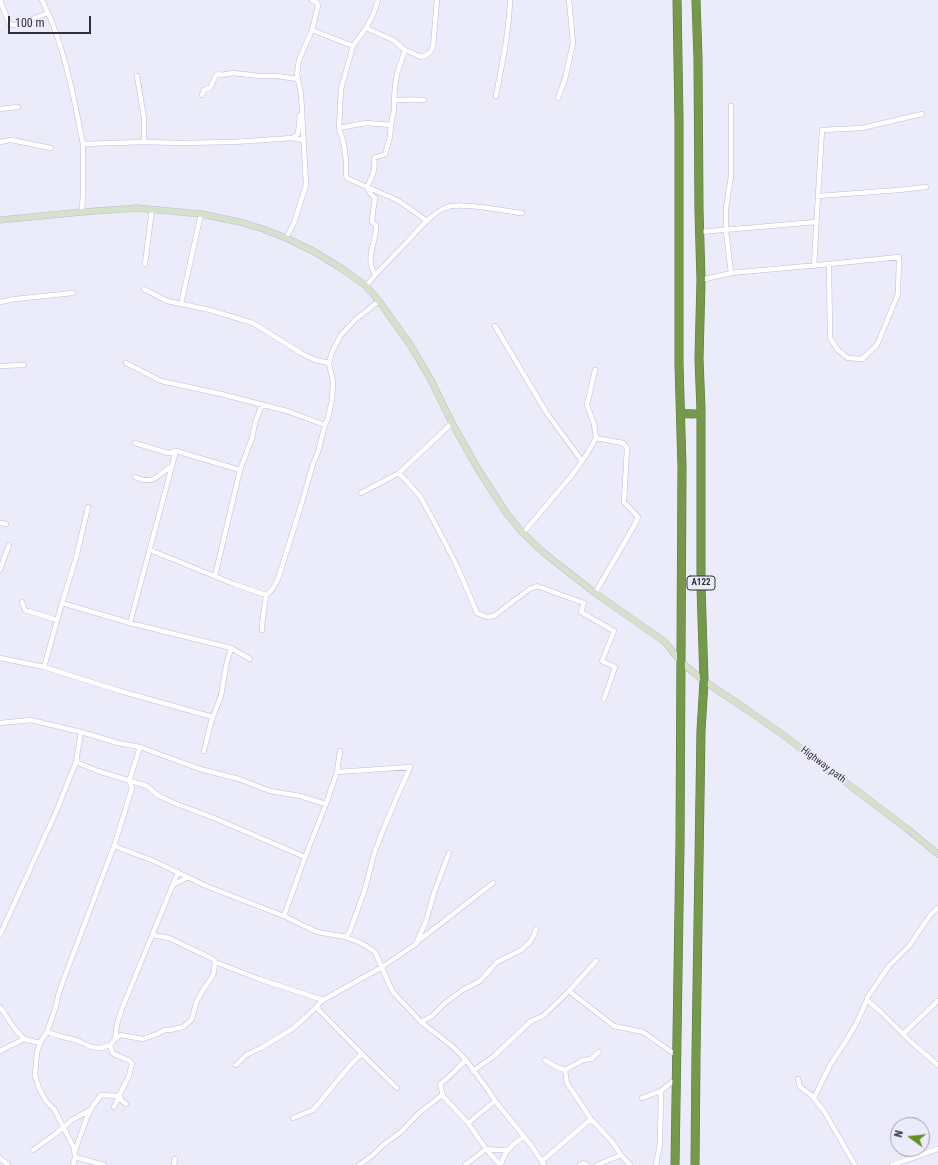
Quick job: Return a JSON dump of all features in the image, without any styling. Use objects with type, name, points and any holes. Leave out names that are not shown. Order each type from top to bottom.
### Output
[{"type":"highway","name":"A122","points":[[675,1165],[680,844],[682,475],[679,356],[679,121],[677,0]]},
{"type":"highway","name":"A122","points":[[695,1165],[701,731],[704,681],[701,586],[701,410],[699,359],[701,280],[696,0]]},
{"type":"highway","points":[[681,414],[697,414],[701,413],[701,410]]},
{"type":"street","points":[[0,0],[9,23],[13,25],[17,25],[48,13]]},
{"type":"street","points":[[42,0],[61,48],[83,144],[82,212]]},
{"type":"street","points":[[286,238],[294,223],[306,185],[301,94],[297,75],[300,60],[312,30],[318,6],[318,3],[312,0]]},
{"type":"street","points":[[378,0],[373,15],[366,28],[353,46],[341,89],[339,128],[344,144],[346,175],[351,180],[409,208],[427,221]]},
{"type":"street","points":[[366,28],[393,40],[405,50],[421,57],[426,56],[433,48],[437,0]]},
{"type":"street","points":[[496,96],[506,44],[510,0]]},
{"type":"street","points":[[558,98],[566,79],[573,42],[569,0]]},
{"type":"street","points":[[312,30],[353,46]]},
{"type":"street","points":[[367,187],[375,169],[374,158],[385,154],[390,137],[397,74],[405,50]]},
{"type":"street","points":[[202,95],[204,90],[210,88],[216,75],[219,74],[222,75],[233,73],[298,79]]},
{"type":"street","points":[[137,76],[144,118],[144,142]]},
{"type":"street","points":[[292,138],[298,134],[301,94]]},
{"type":"street","points":[[394,100],[424,100]]},
{"type":"street","points":[[731,106],[731,176],[726,208],[726,230],[731,273]]},
{"type":"street","points":[[0,109],[18,107]]},
{"type":"street","points":[[814,266],[822,130],[862,128],[922,114]]},
{"type":"street","points":[[339,128],[366,123],[391,125]]},
{"type":"street","points":[[83,144],[234,142],[292,138],[304,140]]},
{"type":"street","points":[[0,142],[11,140],[51,148]]},
{"type":"street","points":[[367,187],[375,198],[372,222],[376,225],[376,231],[370,261],[371,268],[375,274]]},
{"type":"street","points":[[818,196],[926,187]]},
{"type":"street","points":[[366,286],[375,274],[427,221],[446,207],[472,206],[522,213]]},
{"type":"street","name":"Highway path","points":[[0,220],[137,208],[201,214],[240,222],[286,238],[329,260],[344,270],[366,286],[379,301],[411,346],[432,380],[452,423],[478,469],[507,514],[544,553],[595,593],[665,642],[681,662],[704,681],[786,737],[938,854]]},
{"type":"street","points":[[145,264],[152,209]]},
{"type":"street","points":[[181,304],[201,214]]},
{"type":"street","points":[[700,232],[816,222]]},
{"type":"street","points":[[701,280],[731,273],[814,266],[829,264],[899,258],[898,294],[877,345],[862,359],[848,358],[838,350],[830,338],[829,264]]},
{"type":"street","points":[[144,289],[160,298],[210,310],[253,323],[301,353],[315,360],[329,363]]},
{"type":"street","points":[[0,302],[15,299],[73,294]]},
{"type":"street","points":[[266,595],[270,593],[278,579],[328,418],[332,400],[333,382],[329,363],[332,352],[341,335],[355,320],[379,301]]},
{"type":"street","points":[[495,326],[546,412],[582,461]]},
{"type":"street","points":[[126,364],[161,380],[262,404],[287,411],[325,425]]},
{"type":"street","points":[[0,366],[24,365]]},
{"type":"street","points":[[523,532],[572,475],[596,438],[594,424],[587,405],[595,370]]},
{"type":"street","points":[[214,576],[240,470],[252,438],[255,423],[262,404]]},
{"type":"street","points":[[361,493],[400,473],[452,423]]},
{"type":"street","points":[[595,593],[638,517],[624,502],[627,448],[623,443],[596,438]]},
{"type":"street","points":[[135,443],[168,453],[176,451],[240,470]]},
{"type":"street","points":[[130,623],[176,451]]},
{"type":"street","points":[[135,477],[142,480],[154,480],[172,466]]},
{"type":"street","points":[[400,473],[420,496],[438,529],[477,613],[487,617],[494,616],[528,590],[538,586],[584,603],[580,612],[614,631],[602,661],[615,667],[604,699]]},
{"type":"street","points":[[44,667],[76,558],[88,507]]},
{"type":"street","points":[[0,523],[6,524]]},
{"type":"street","points":[[0,570],[9,545]]},
{"type":"street","points":[[150,550],[234,584],[266,595]]},
{"type":"street","points":[[262,630],[262,618],[266,595]]},
{"type":"street","points":[[22,602],[26,610],[57,620]]},
{"type":"street","points":[[62,604],[130,623],[231,648],[250,659]]},
{"type":"street","points":[[204,751],[213,717],[221,696],[226,666],[231,648]]},
{"type":"street","points":[[0,658],[44,667],[120,691],[213,717]]},
{"type":"street","points":[[0,723],[31,720],[81,732],[140,747],[200,769],[239,779],[270,791],[300,796],[326,804]]},
{"type":"street","points":[[0,935],[56,812],[76,762],[81,732]]},
{"type":"street","points":[[75,1150],[54,1109],[46,1101],[39,1088],[36,1075],[37,1052],[40,1043],[47,1032],[60,989],[114,846],[132,788],[129,781],[140,747]]},
{"type":"street","points":[[284,916],[337,772],[340,751]]},
{"type":"street","points":[[76,762],[98,771],[147,786],[159,796],[174,803],[214,818],[305,857]]},
{"type":"street","points":[[337,772],[410,767],[374,854],[365,889],[350,931],[346,937]]},
{"type":"street","points":[[114,846],[154,861],[206,886],[284,916],[317,932],[346,937],[363,944],[375,952],[388,984],[393,992],[420,1022],[452,1046],[466,1060],[495,1101],[543,1163],[591,1119]]},
{"type":"street","points":[[416,944],[426,921],[434,893],[449,853]]},
{"type":"street","points":[[115,1039],[121,1011],[178,872]]},
{"type":"street","points":[[173,885],[188,877]]},
{"type":"street","points":[[236,1065],[246,1055],[261,1048],[292,1029],[323,1000],[382,968],[404,953],[493,884]]},
{"type":"street","points":[[814,1098],[830,1065],[850,1035],[869,995],[889,966],[909,946],[931,914],[938,908]]},
{"type":"street","points":[[420,1022],[432,1016],[444,1003],[464,989],[480,981],[497,962],[521,950],[530,942],[536,929]]},
{"type":"street","points":[[153,935],[169,938],[213,959],[215,962],[259,979],[323,1000]]},
{"type":"street","points":[[473,1071],[494,1056],[532,1021],[543,1016],[569,991],[596,961]]},
{"type":"street","points":[[47,1032],[76,1040],[91,1047],[101,1048],[110,1046],[121,1034],[143,1039],[165,1030],[183,1027],[192,1019],[196,1003],[212,977],[215,962]]},
{"type":"street","points":[[569,991],[614,1026],[643,1032],[676,1055]]},
{"type":"street","points":[[867,1000],[938,1065]]},
{"type":"street","points":[[903,1034],[938,1001]]},
{"type":"street","points":[[0,1007],[24,1039],[40,1043]]},
{"type":"street","points":[[316,1007],[396,1088]]},
{"type":"street","points":[[0,1051],[24,1039]]},
{"type":"street","points":[[110,1046],[114,1054],[132,1063],[129,1076],[114,1107]]},
{"type":"street","points":[[546,1060],[556,1067],[565,1070],[583,1060],[591,1059],[599,1052]]},
{"type":"street","points":[[293,1118],[313,1110],[353,1062],[362,1054]]},
{"type":"street","points":[[466,1060],[451,1076],[440,1084],[443,1096],[442,1095],[468,1123],[486,1149],[500,1165]]},
{"type":"street","points":[[565,1070],[568,1083],[591,1119],[613,1143],[630,1165]]},
{"type":"street","points":[[798,1079],[800,1087],[812,1095],[824,1111],[855,1165]]},
{"type":"street","points":[[642,1098],[661,1091],[672,1082],[676,1083]]},
{"type":"street","points":[[656,1165],[660,1143],[661,1091]]},
{"type":"street","points":[[120,1094],[121,1100],[126,1104]]},
{"type":"street","points":[[73,1165],[75,1150],[91,1109],[101,1095],[117,1096],[120,1094]]},
{"type":"street","points":[[359,1165],[401,1132],[419,1113],[442,1095]]},
{"type":"street","points":[[468,1123],[495,1101]]},
{"type":"street","points":[[33,1150],[72,1120],[91,1109]]},
{"type":"street","points":[[500,1165],[508,1150],[524,1137]]},
{"type":"street","points":[[465,1165],[486,1149],[508,1150]]},
{"type":"street","points":[[892,1165],[938,1149]]},
{"type":"street","points":[[597,1165],[621,1155]]},
{"type":"street","points":[[75,1157],[104,1165]]},
{"type":"street","points":[[0,1158],[8,1165]]},
{"type":"street","points":[[174,1165],[175,1159]]},
{"type":"street","points":[[580,1165],[583,1163],[587,1165]]}]
